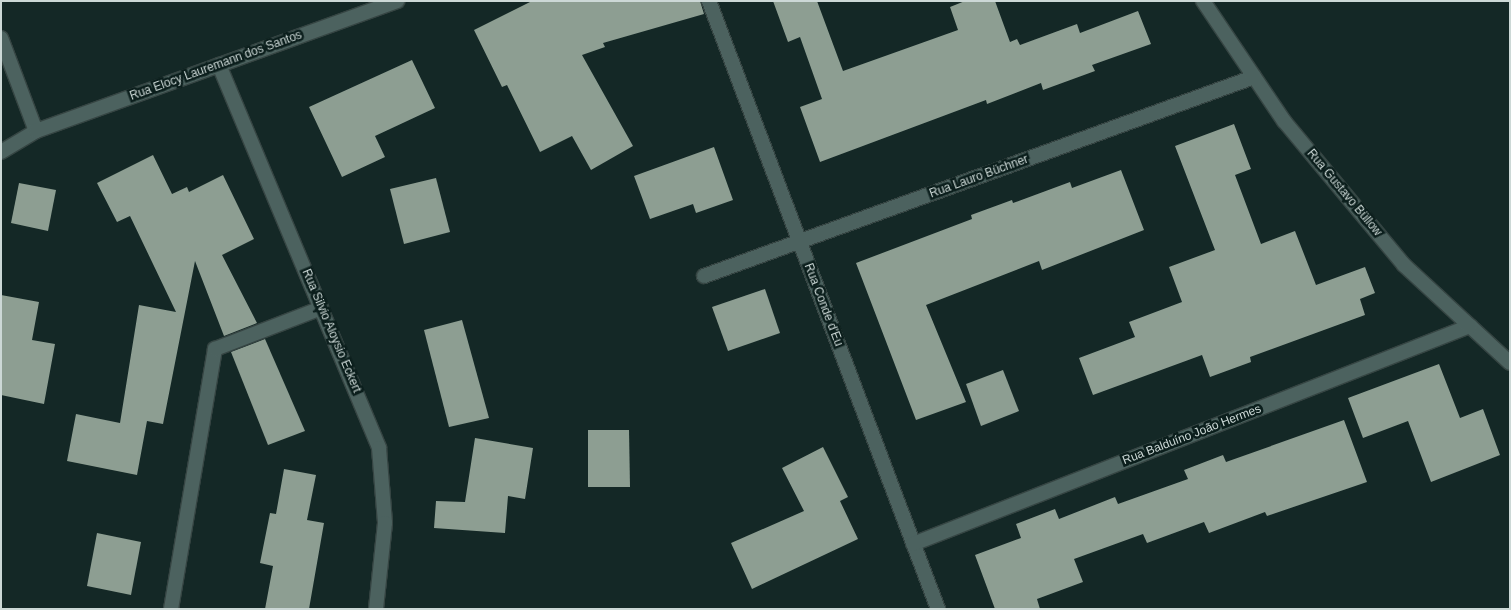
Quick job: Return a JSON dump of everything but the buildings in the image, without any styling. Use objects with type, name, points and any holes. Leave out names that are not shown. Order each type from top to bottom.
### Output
[{"type":"street","name":"Rua Elocy Lauremann dos Santos","points":[[1,152],[36,131],[397,1]]},
{"type":"street","name":"Rua Conde d'Eu","points":[[709,1],[938,609]]},
{"type":"street","name":"Rua Gustavo Büllow","points":[[1203,1],[1284,121],[1404,265],[1510,363]]},
{"type":"street","points":[[1,38],[36,131]]},
{"type":"street","name":"Rua Silvio Aloysio Eckert","points":[[219,65],[380,448],[385,523],[376,609]]},
{"type":"street","name":"Rua Lauro Büchner","points":[[704,276],[1254,77]]},
{"type":"street","points":[[171,609],[215,348],[321,308]]},
{"type":"street","name":"Rua Balduíno João Hermes","points":[[913,544],[1470,326]]}]
